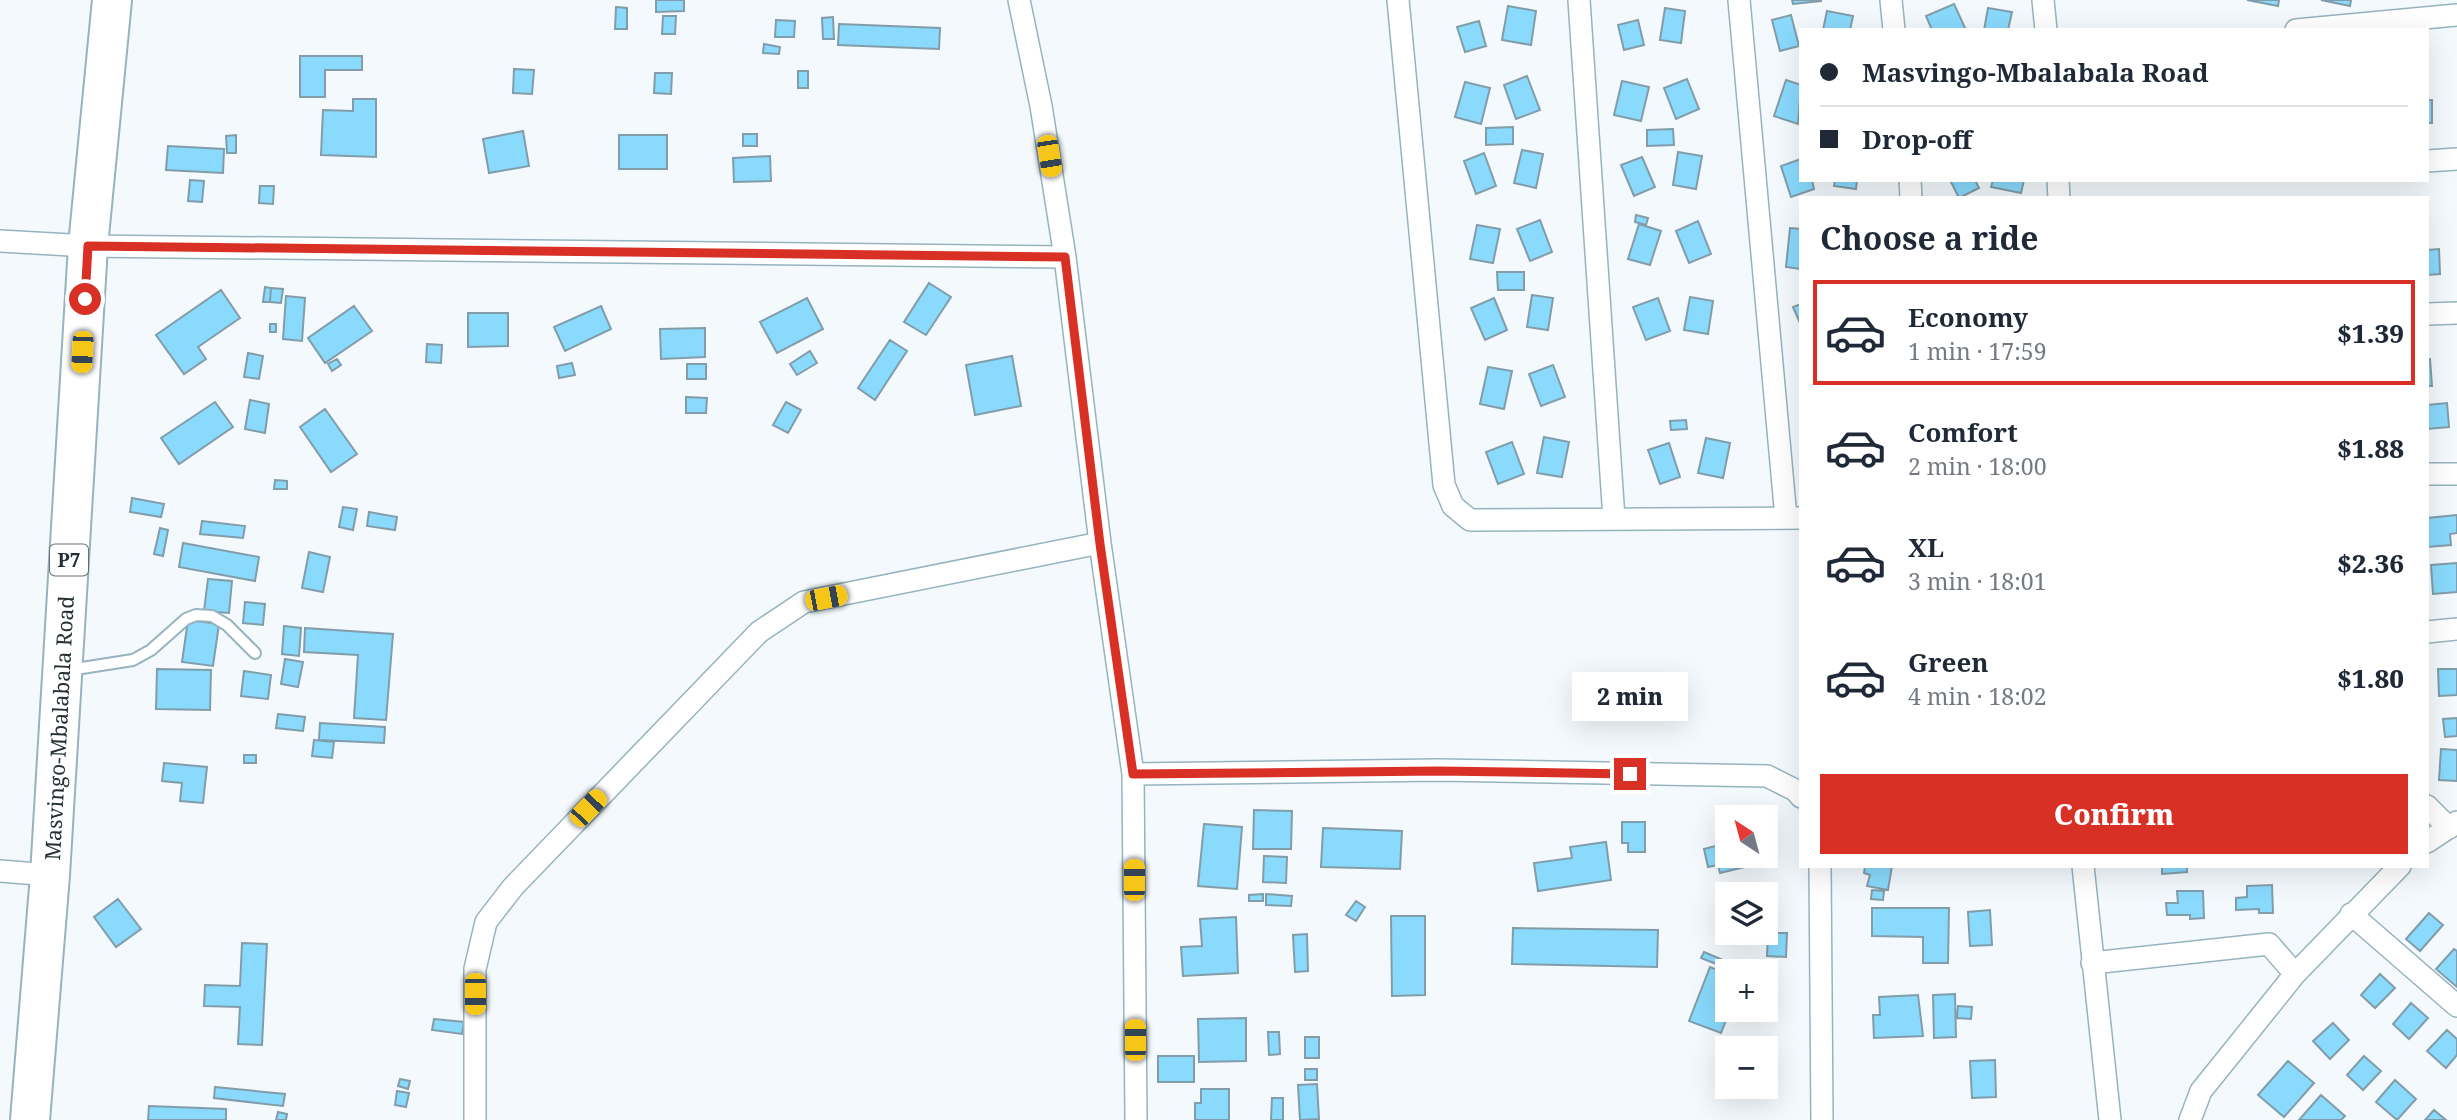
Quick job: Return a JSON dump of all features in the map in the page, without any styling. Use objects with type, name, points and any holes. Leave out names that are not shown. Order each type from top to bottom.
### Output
[{"type":"highway","name":"Masvingo-Mbalabala Road","points":[[30,1120],[50,875],[88,246],[112,0]]},
{"type":"street","points":[[1019,0],[1041,106],[1065,257],[1100,544],[1133,774],[1136,1120]]},
{"type":"street","points":[[1398,0],[1444,485],[1454,506],[1470,520],[1793,518],[1739,0]]},
{"type":"street","points":[[1579,0],[1614,519]]},
{"type":"street","points":[[1891,0],[1894,28]]},
{"type":"street","points":[[2043,0],[2046,28]]},
{"type":"street","points":[[2317,28],[2457,15]]},
{"type":"street","points":[[2429,161],[2457,159]]},
{"type":"street","points":[[0,241],[88,246],[1065,257]]},
{"type":"street","points":[[2429,314],[2457,313]]},
{"type":"street","points":[[2429,474],[2457,474]]},
{"type":"street","points":[[475,1120],[475,969],[486,922],[513,887],[759,632],[804,602],[1100,544]]},
{"type":"street","points":[[2429,632],[2457,629]]},
{"type":"street","points":[[1133,774],[1439,771],[1767,776],[1799,795]]},
{"type":"street","points":[[2429,807],[2453,825],[2429,841]]},
{"type":"street","points":[[1820,868],[1822,1120]]},
{"type":"street","points":[[2083,868],[2110,1120]]},
{"type":"street","points":[[2190,1120],[2201,1091],[2295,974],[2398,868]]},
{"type":"street","points":[[0,871],[50,875]]},
{"type":"street","points":[[2351,914],[2457,1006]]},
{"type":"street","points":[[2092,962],[2269,944],[2295,974]]},
{"type":"lane","points":[[62,671],[133,660],[151,650],[186,619],[196,615],[212,616],[227,625],[255,653]]},
{"type":"building","points":[[656,0],[684,0],[684,11],[656,12]]},
{"type":"building","points":[[1792,0],[1821,0],[1821,1],[1793,4]]},
{"type":"building","points":[[2247,0],[2279,0],[2278,6]]},
{"type":"building","points":[[2321,0],[2351,0],[2350,6]]},
{"type":"building","points":[[1954,4],[1965,28],[1931,28],[1926,16]]},
{"type":"building","points":[[1508,6],[1536,11],[1531,45],[1502,40]]},
{"type":"building","points":[[616,7],[627,8],[627,29],[615,29]]},
{"type":"building","points":[[1665,8],[1685,11],[1681,43],[1660,40]]},
{"type":"building","points":[[1988,8],[2012,12],[2008,28],[1984,28]]},
{"type":"building","points":[[1827,11],[1853,16],[1850,28],[1823,28]]},
{"type":"building","points":[[1791,15],[1799,46],[1780,51],[1772,20]]},
{"type":"building","points":[[663,16],[676,16],[675,34],[662,34]]},
{"type":"building","points":[[833,17],[834,39],[823,39],[822,18]]},
{"type":"building","points":[[776,20],[795,21],[794,37],[775,37]]},
{"type":"building","points":[[1638,20],[1644,45],[1624,50],[1618,25]]},
{"type":"building","points":[[1479,21],[1486,46],[1465,52],[1457,27]]},
{"type":"building","points":[[839,24],[940,28],[939,49],[838,45]]},
{"type":"building","points":[[764,44],[780,47],[779,54],[763,53]]},
{"type":"building","points":[[300,56],[362,56],[362,70],[325,70],[325,97],[300,97]]},
{"type":"building","points":[[514,69],[534,70],[532,94],[513,93]]},
{"type":"building","points":[[798,71],[808,71],[808,88],[798,88]]},
{"type":"building","points":[[655,73],[672,73],[671,94],[654,93]]},
{"type":"building","points":[[1527,76],[1540,110],[1516,119],[1504,85]]},
{"type":"building","points":[[1687,79],[1699,109],[1676,119],[1664,88]]},
{"type":"building","points":[[1786,80],[1799,84],[1798,124],[1774,116]]},
{"type":"building","points":[[1622,81],[1649,87],[1641,121],[1614,115]]},
{"type":"building","points":[[1465,82],[1490,88],[1481,124],[1455,117]]},
{"type":"building","points":[[353,99],[376,99],[376,157],[321,155],[323,110],[353,111]]},
{"type":"building","points":[[2429,100],[2432,100],[2432,123],[2429,123]]},
{"type":"building","points":[[1513,127],[1513,144],[1486,145],[1486,128]]},
{"type":"building","points":[[1673,129],[1674,145],[1647,146],[1647,130]]},
{"type":"building","points":[[523,131],[529,166],[489,173],[483,139]]},
{"type":"building","points":[[743,134],[757,134],[757,146],[743,146]]},
{"type":"building","points":[[236,135],[236,153],[227,153],[226,136]]},
{"type":"building","points":[[619,135],[667,135],[667,169],[619,169]]},
{"type":"building","points":[[168,146],[224,149],[223,173],[166,170]]},
{"type":"building","points":[[1522,150],[1543,154],[1536,188],[1514,183]]},
{"type":"building","points":[[1678,152],[1702,156],[1696,189],[1673,185]]},
{"type":"building","points":[[1484,153],[1496,186],[1476,194],[1464,161]]},
{"type":"building","points":[[770,156],[771,181],[734,182],[733,158]]},
{"type":"building","points":[[1642,157],[1655,187],[1634,196],[1621,165]]},
{"type":"building","points":[[1799,160],[1799,182],[1812,182],[1814,189],[1791,197],[1781,166]]},
{"type":"building","points":[[190,180],[204,181],[202,202],[188,201]]},
{"type":"building","points":[[1835,182],[1857,182],[1856,189],[1834,186]]},
{"type":"building","points":[[1951,182],[1976,182],[1979,188],[1958,196]]},
{"type":"building","points":[[1992,182],[2024,182],[2021,193],[1991,187]]},
{"type":"building","points":[[260,186],[274,186],[273,204],[259,203]]},
{"type":"building","points":[[1636,215],[1648,218],[1646,225],[1635,222]]},
{"type":"building","points":[[1540,220],[1552,252],[1530,261],[1517,229]]},
{"type":"building","points":[[1698,221],[1711,254],[1689,263],[1676,231]]},
{"type":"building","points":[[1639,224],[1661,231],[1650,265],[1628,259]]},
{"type":"building","points":[[1477,225],[1500,229],[1493,263],[1470,259]]},
{"type":"building","points":[[1790,228],[1799,229],[1799,269],[1786,267]]},
{"type":"building","points":[[2439,249],[2440,274],[2429,275],[2429,250]]},
{"type":"building","points":[[1497,272],[1524,272],[1524,290],[1498,290]]},
{"type":"building","points":[[929,283],[951,297],[926,335],[904,322]]},
{"type":"building","points":[[265,287],[271,288],[270,302],[263,302]]},
{"type":"building","points":[[271,288],[283,289],[281,303],[270,302]]},
{"type":"building","points":[[221,290],[240,318],[198,347],[206,359],[184,374],[156,335]]},
{"type":"building","points":[[1532,295],[1553,298],[1548,330],[1527,327]]},
{"type":"building","points":[[286,296],[305,298],[302,341],[283,339]]},
{"type":"building","points":[[1690,297],[1713,301],[1708,334],[1684,330]]},
{"type":"building","points":[[807,298],[823,329],[777,353],[760,322]]},
{"type":"building","points":[[1494,298],[1507,330],[1485,340],[1471,308]]},
{"type":"building","points":[[1658,298],[1670,331],[1646,340],[1633,307]]},
{"type":"building","points":[[1799,305],[1799,320],[1793,307]]},
{"type":"building","points":[[354,306],[372,331],[325,363],[308,338]]},
{"type":"building","points":[[601,306],[611,329],[565,351],[554,327]]},
{"type":"building","points":[[468,313],[508,313],[508,346],[468,347]]},
{"type":"building","points":[[270,324],[276,324],[276,332],[270,332]]},
{"type":"building","points":[[705,328],[705,357],[661,359],[660,329]]},
{"type":"building","points":[[890,340],[907,351],[875,400],[858,388]]},
{"type":"building","points":[[427,344],[442,345],[441,363],[426,362]]},
{"type":"building","points":[[810,351],[817,363],[797,375],[790,364]]},
{"type":"building","points":[[248,353],[263,356],[259,379],[244,377]]},
{"type":"building","points":[[1012,356],[1021,406],[975,415],[966,365]]},
{"type":"building","points":[[337,359],[341,365],[332,371],[328,364]]},
{"type":"building","points":[[2429,359],[2430,359],[2432,386],[2429,386]]},
{"type":"building","points":[[572,363],[575,375],[559,378],[557,366]]},
{"type":"building","points":[[687,364],[706,364],[706,379],[687,379]]},
{"type":"building","points":[[1553,365],[1565,397],[1541,406],[1529,374]]},
{"type":"building","points":[[1488,367],[1512,371],[1504,409],[1480,404]]},
{"type":"building","points":[[686,397],[707,398],[706,413],[686,413]]},
{"type":"building","points":[[250,400],[269,404],[265,433],[245,429]]},
{"type":"building","points":[[215,402],[233,427],[179,464],[161,438]]},
{"type":"building","points":[[786,402],[801,410],[788,433],[773,425]]},
{"type":"building","points":[[2447,403],[2449,427],[2429,429],[2429,405]]},
{"type":"building","points":[[325,409],[357,454],[331,472],[300,427]]},
{"type":"building","points":[[1686,420],[1687,429],[1671,430],[1670,421]]},
{"type":"building","points":[[1544,437],[1569,442],[1562,477],[1537,473]]},
{"type":"building","points":[[1706,438],[1730,443],[1723,478],[1698,473]]},
{"type":"building","points":[[1512,442],[1524,474],[1498,484],[1486,452]]},
{"type":"building","points":[[1669,443],[1680,477],[1660,484],[1648,450]]},
{"type":"building","points":[[275,480],[287,481],[287,489],[274,489]]},
{"type":"building","points":[[132,498],[164,504],[161,517],[130,512]]},
{"type":"building","points":[[343,507],[357,509],[353,530],[339,527]]},
{"type":"building","points":[[369,512],[397,517],[395,530],[367,526]]},
{"type":"building","points":[[2457,515],[2457,533],[2450,534],[2451,545],[2429,547],[2429,518]]},
{"type":"building","points":[[202,521],[245,526],[243,538],[200,534]]},
{"type":"building","points":[[160,528],[168,530],[163,556],[154,554]]},
{"type":"building","points":[[183,543],[259,557],[255,581],[179,567]]},
{"type":"building","points":[[309,552],[330,557],[323,592],[302,588]]},
{"type":"building","points":[[2457,563],[2457,592],[2433,594],[2431,565]]},
{"type":"building","points":[[208,579],[232,581],[229,613],[204,611]]},
{"type":"building","points":[[245,602],[265,604],[263,625],[243,623]]},
{"type":"building","points":[[188,620],[219,624],[213,666],[182,662]]},
{"type":"building","points":[[284,626],[301,628],[299,656],[282,654]]},
{"type":"building","points":[[305,628],[393,634],[386,720],[354,718],[358,655],[304,652]]},
{"type":"building","points":[[285,659],[303,662],[298,687],[281,684]]},
{"type":"building","points":[[157,669],[211,670],[210,710],[156,709]]},
{"type":"building","points":[[2438,669],[2457,669],[2457,695],[2439,696]]},
{"type":"building","points":[[244,671],[271,675],[268,699],[241,696]]},
{"type":"building","points":[[278,714],[305,717],[303,731],[276,728]]},
{"type":"building","points":[[2457,718],[2457,736],[2445,737],[2443,719]]},
{"type":"building","points":[[320,723],[385,727],[384,743],[319,740]]},
{"type":"building","points":[[314,740],[334,742],[332,758],[312,756]]},
{"type":"building","points":[[2441,749],[2457,750],[2457,781],[2439,780]]},
{"type":"building","points":[[244,755],[256,755],[256,763],[244,763]]},
{"type":"building","points":[[164,763],[207,767],[203,803],[180,801],[182,783],[162,781]]},
{"type":"building","points":[[1254,810],[1292,811],[1291,849],[1253,849]]},
{"type":"building","points":[[1622,822],[1645,822],[1645,852],[1628,852],[1628,843],[1622,843]]},
{"type":"building","points":[[1204,824],[1242,827],[1237,889],[1198,886]]},
{"type":"building","points":[[1323,828],[1402,831],[1400,869],[1321,867]]},
{"type":"building","points":[[1606,842],[1611,880],[1538,891],[1534,863],[1572,858],[1570,847]]},
{"type":"building","points":[[1715,846],[1715,866],[1708,867],[1704,849]]},
{"type":"building","points":[[1264,856],[1287,857],[1286,883],[1263,882]]},
{"type":"building","points":[[1719,868],[1740,868],[1720,873]]},
{"type":"building","points":[[1865,868],[1892,868],[1888,890],[1867,886],[1870,875],[1864,873]]},
{"type":"building","points":[[2162,868],[2187,868],[2187,872],[2162,874]]},
{"type":"building","points":[[2272,885],[2273,913],[2259,913],[2259,909],[2236,910],[2236,898],[2247,897],[2247,886]]},
{"type":"building","points":[[1872,890],[1884,891],[1883,900],[1871,899]]},
{"type":"building","points":[[2177,891],[2203,891],[2204,918],[2190,919],[2190,915],[2167,915],[2166,903],[2178,903]]},
{"type":"building","points":[[1263,894],[1263,901],[1249,901],[1249,895]]},
{"type":"building","points":[[1266,894],[1292,896],[1291,906],[1266,905]]},
{"type":"building","points":[[118,899],[141,929],[116,947],[94,917]]},
{"type":"building","points":[[1356,901],[1365,907],[1356,921],[1346,915]]},
{"type":"building","points":[[1872,908],[1949,908],[1948,963],[1923,963],[1923,937],[1872,936]]},
{"type":"building","points":[[1990,910],[1992,945],[1970,946],[1968,912]]},
{"type":"building","points":[[2429,913],[2443,925],[2420,951],[2406,939]]},
{"type":"building","points":[[1391,916],[1425,916],[1425,995],[1392,996]]},
{"type":"building","points":[[1236,917],[1238,973],[1183,976],[1181,947],[1202,946],[1200,919]]},
{"type":"building","points":[[1513,928],[1658,930],[1657,967],[1512,964]]},
{"type":"building","points":[[1778,933],[1787,933],[1786,957],[1767,956],[1767,945],[1778,945]]},
{"type":"building","points":[[1307,934],[1308,971],[1295,972],[1293,935]]},
{"type":"building","points":[[242,943],[267,944],[262,1045],[238,1044],[240,1007],[204,1006],[205,985],[240,986]]},
{"type":"building","points":[[2454,949],[2457,951],[2457,987],[2436,969]]},
{"type":"building","points":[[1704,952],[1721,959],[1715,959],[1715,964],[1701,958]]},
{"type":"building","points":[[1710,967],[1715,969],[1715,1022],[1725,1022],[1721,1033],[1689,1021]]},
{"type":"building","points":[[2380,974],[2395,988],[2375,1008],[2361,995]]},
{"type":"building","points":[[1955,994],[1956,1037],[1934,1038],[1933,995]]},
{"type":"building","points":[[1918,995],[1923,1036],[1874,1038],[1873,1015],[1880,1015],[1879,997]]},
{"type":"building","points":[[2411,1003],[2428,1018],[2409,1039],[2393,1024]]},
{"type":"building","points":[[1958,1006],[1972,1007],[1971,1019],[1957,1018]]},
{"type":"building","points":[[1246,1018],[1246,1061],[1199,1062],[1198,1019]]},
{"type":"building","points":[[434,1019],[464,1022],[462,1034],[432,1030]]},
{"type":"building","points":[[2333,1023],[2349,1040],[2330,1059],[2313,1041]]},
{"type":"building","points":[[2447,1030],[2457,1039],[2457,1055],[2446,1068],[2427,1051]]},
{"type":"building","points":[[1268,1032],[1279,1032],[1280,1054],[1269,1055]]},
{"type":"building","points":[[1305,1037],[1319,1037],[1319,1058],[1305,1058]]},
{"type":"building","points":[[1158,1056],[1194,1056],[1194,1082],[1158,1082]]},
{"type":"building","points":[[2364,1056],[2381,1071],[2363,1090],[2347,1075]]},
{"type":"building","points":[[1995,1060],[1996,1097],[1972,1098],[1970,1061]]},
{"type":"building","points":[[2288,1061],[2314,1083],[2284,1117],[2258,1095]]},
{"type":"building","points":[[1305,1069],[1317,1069],[1317,1080],[1305,1080]]},
{"type":"building","points":[[400,1079],[410,1081],[408,1089],[398,1086]]},
{"type":"building","points":[[2395,1080],[2416,1099],[2397,1120],[2376,1102]]},
{"type":"building","points":[[1317,1084],[1319,1119],[1300,1120],[1298,1085]]},
{"type":"building","points":[[215,1087],[285,1094],[283,1106],[214,1098]]},
{"type":"building","points":[[1201,1089],[1229,1089],[1229,1120],[1195,1120],[1195,1103],[1201,1103]]},
{"type":"building","points":[[397,1091],[409,1093],[406,1107],[395,1105]]},
{"type":"building","points":[[2321,1095],[2345,1116],[2341,1120],[2299,1120]]},
{"type":"building","points":[[1272,1098],[1283,1098],[1283,1120],[1271,1120]]},
{"type":"building","points":[[149,1106],[226,1109],[226,1120],[148,1120]]},
{"type":"building","points":[[2434,1110],[2446,1120],[2425,1120]]},
{"type":"building","points":[[278,1112],[287,1114],[286,1120],[276,1120]]},
{"type":"route","points":[[85,299],[88,246],[1065,257],[1100,544],[1133,774],[1439,771],[1630,774]]}]
